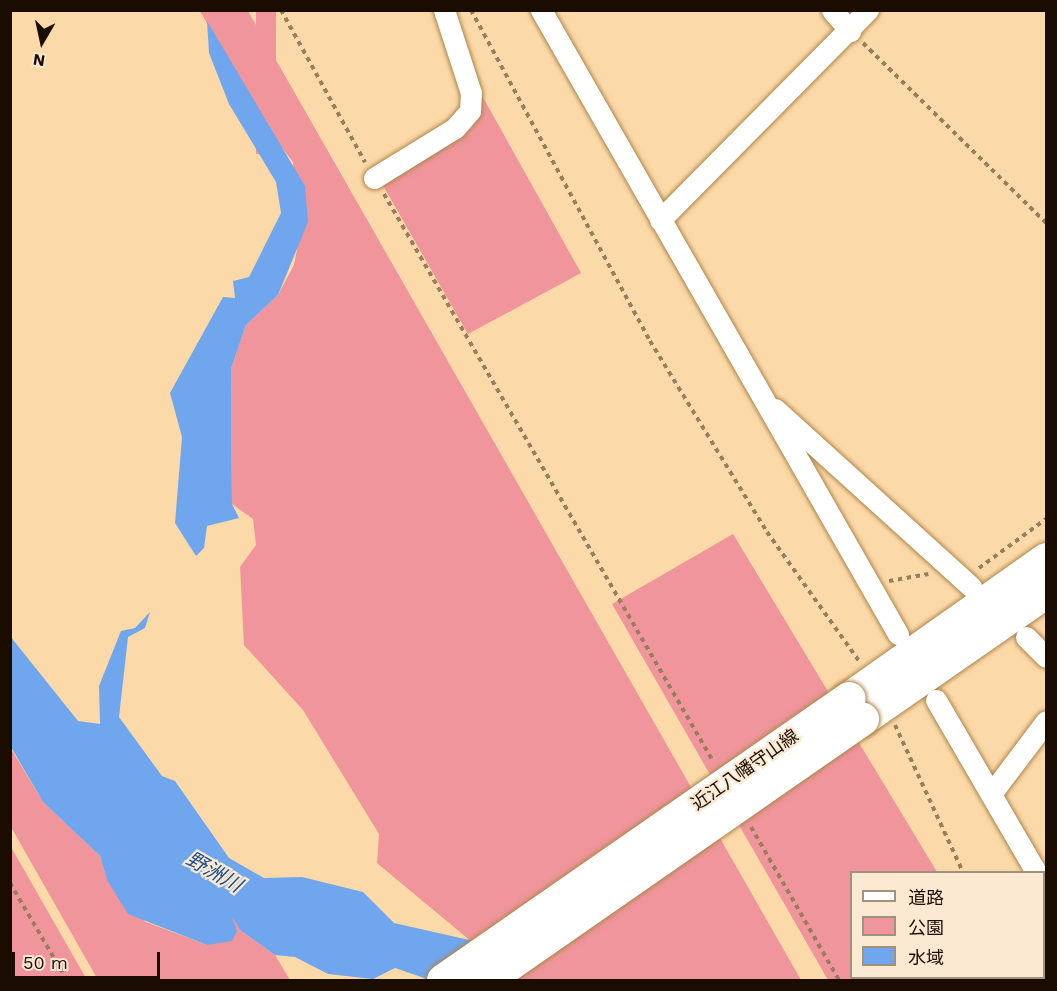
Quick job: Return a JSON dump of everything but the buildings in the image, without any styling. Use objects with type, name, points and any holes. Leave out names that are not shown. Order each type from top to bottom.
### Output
[{"type":"main road","name":"近江八幡守山線","points":[[486,981],[867,700],[1047,559]]},
{"type":"main road","name":"近江八幡守山線","points":[[442,981],[867,700],[1047,591]]},
{"type":"street","points":[[375,178],[455,128],[470,111],[471,93],[444,10]]},
{"type":"street","points":[[541,10],[898,634]]},
{"type":"street","points":[[832,10],[850,31]]},
{"type":"street","points":[[660,220],[850,31],[868,10]]},
{"type":"street","points":[[759,394],[971,587]]},
{"type":"street","points":[[1026,637],[1047,657]]},
{"type":"street","points":[[936,700],[1035,871]]},
{"type":"street","points":[[991,794],[1047,721]]},
{"type":"path","points":[[280,10],[720,773]]},
{"type":"path","points":[[471,10],[650,341],[867,700],[962,871]]},
{"type":"path","points":[[850,31],[1047,223]]},
{"type":"path","points":[[744,815],[839,981]]},
{"type":"path","points":[[10,883],[67,981]]},
{"type":"green space","points":[[200,11],[248,11],[801,980],[515,980],[487,944],[472,942],[377,863],[379,834],[303,710],[244,645],[240,567],[256,545],[253,519],[232,504],[231,369],[246,325],[278,295],[294,265],[300,234],[293,162],[265,126]]},
{"type":"green space","points":[[256,11],[276,11],[276,154],[256,154]]},
{"type":"green space","points":[[480,92],[581,273],[468,334],[381,182],[463,136],[473,126]]},
{"type":"green space","points":[[733,534],[936,871],[850,871],[850,979],[999,980],[828,980],[612,604]]},
{"type":"green space","points":[[10,747],[43,802],[100,856],[107,880],[146,922],[207,945],[232,915],[240,930],[275,955],[290,980],[98,980],[11,827]]},
{"type":"green space","points":[[11,847],[87,980],[11,980]]},
{"type":"water","points":[[207,21],[305,186],[308,222],[278,295],[246,325],[231,369],[232,504],[239,518],[207,526],[204,548],[196,556],[175,523],[182,437],[170,393],[223,297],[235,298],[233,281],[249,277],[281,213],[276,182],[229,104],[209,53]]},
{"type":"water","name":"野洲川","points":[[150,612],[145,628],[128,637],[119,717],[162,776],[175,781],[229,858],[264,878],[302,877],[363,892],[394,923],[487,944],[515,980],[430,980],[395,968],[373,979],[328,974],[295,957],[275,955],[240,930],[232,916],[237,931],[232,941],[207,945],[128,914],[107,880],[100,856],[43,802],[11,747],[10,636],[78,721],[100,724],[99,686],[121,631],[135,628]]}]
